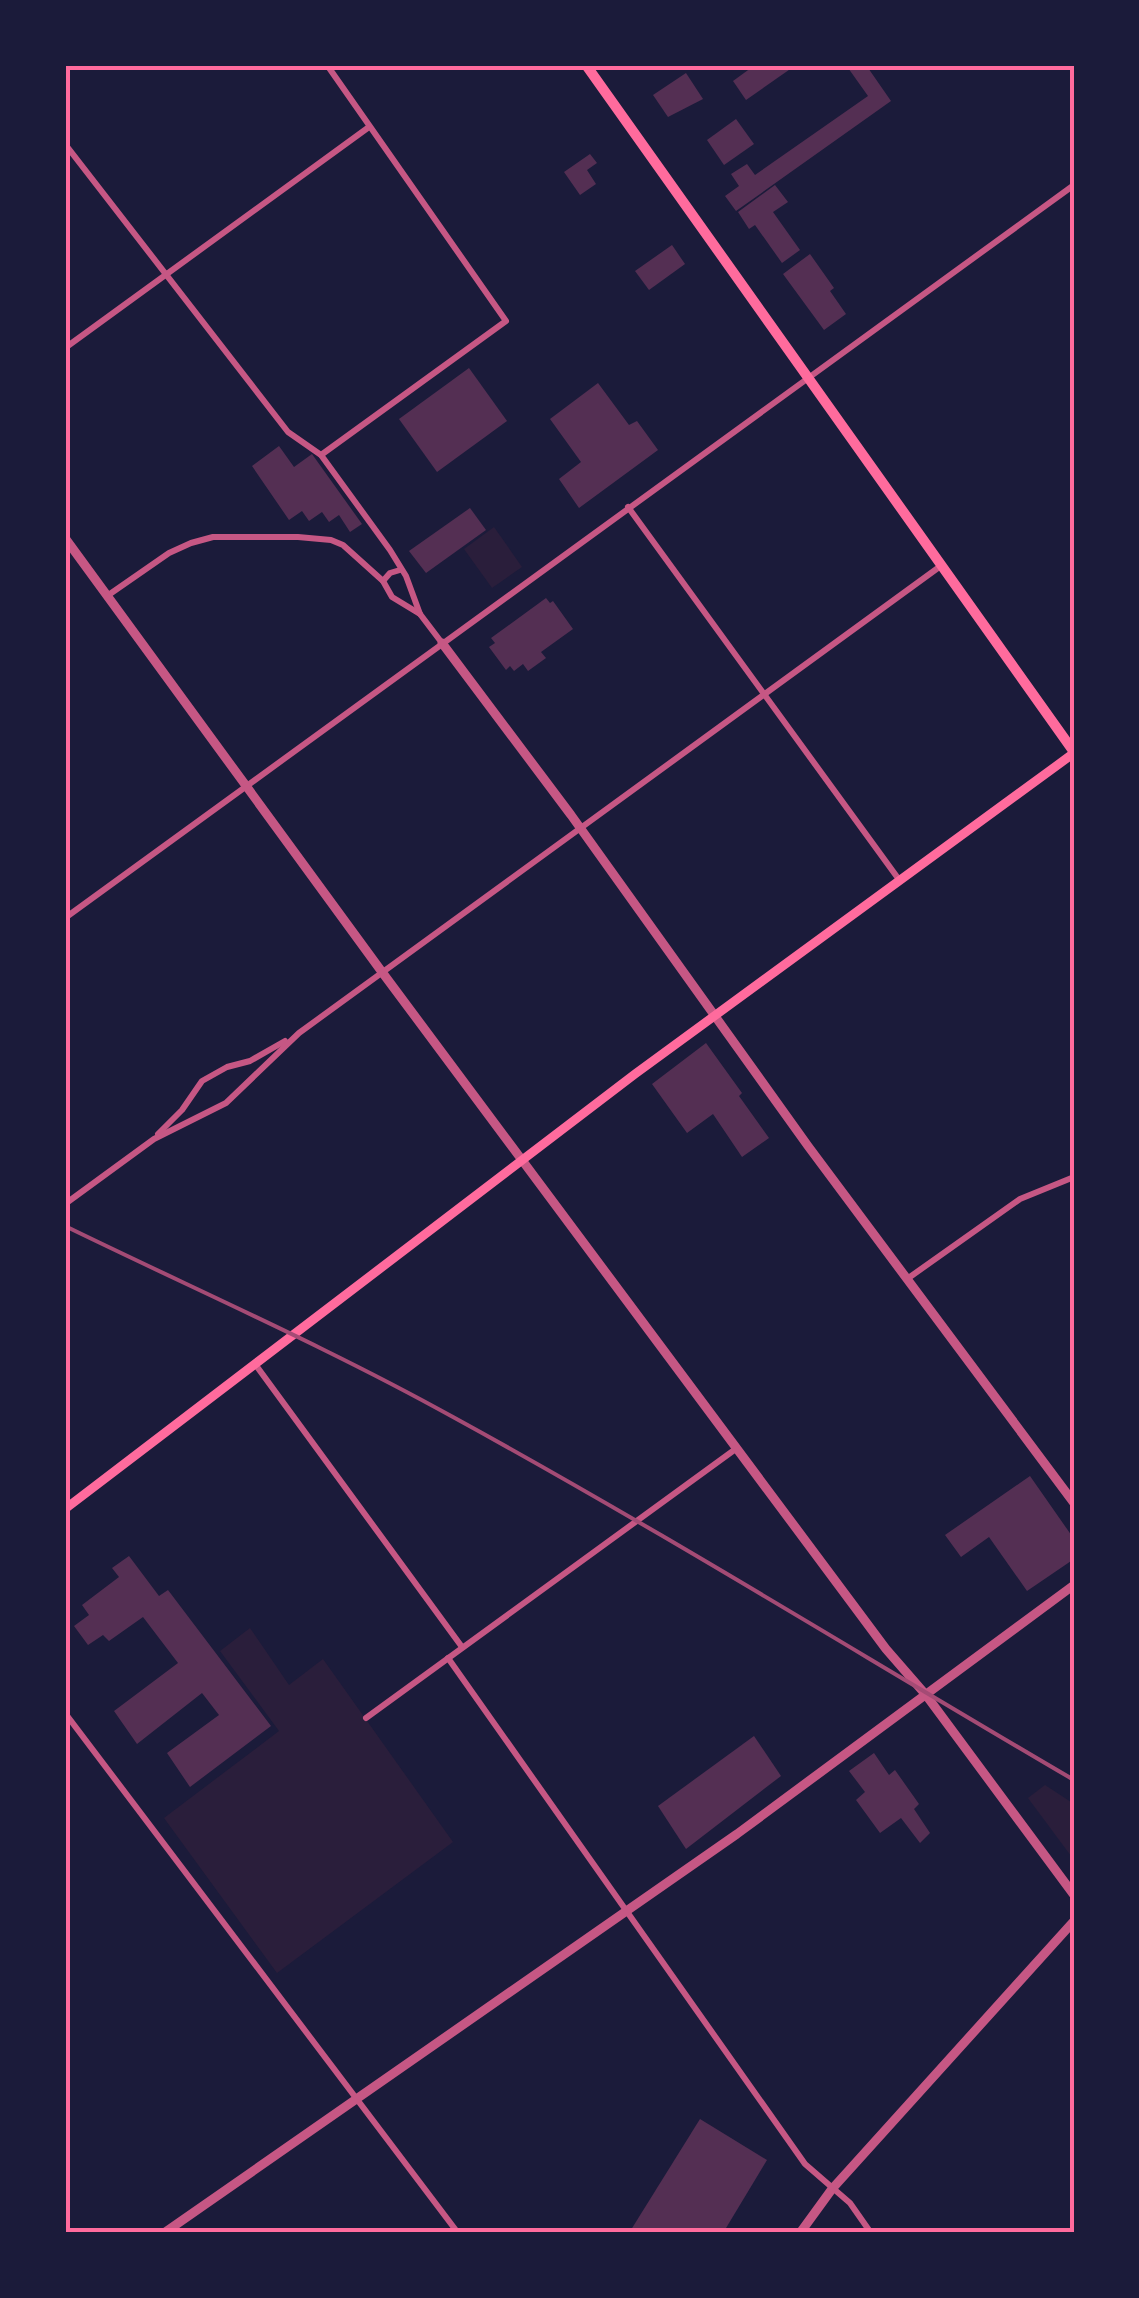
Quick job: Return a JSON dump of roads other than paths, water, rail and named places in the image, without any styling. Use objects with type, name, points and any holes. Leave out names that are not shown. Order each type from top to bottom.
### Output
[{"type":"main road","points":[[65,1509],[522,1159],[1074,752],[586,65]]},
{"type":"street","points":[[321,455],[506,321],[327,65]]},
{"type":"street","points":[[65,348],[369,127]]},
{"type":"street","points":[[65,144],[288,432],[321,455],[390,550],[414,594],[420,614],[1074,1504]]},
{"type":"street","points":[[65,918],[1074,185]]},
{"type":"street","points":[[628,507],[901,882]]},
{"type":"street","points":[[107,596],[169,553],[213,537],[331,540],[343,544],[383,580],[392,597],[420,614]]},
{"type":"street","points":[[65,538],[248,787],[378,975],[522,1159],[1074,1896]]},
{"type":"street","points":[[154,1138],[202,1081],[234,1065],[250,1062],[299,1033],[942,565]]},
{"type":"street","points":[[383,580],[390,572],[400,570]]},
{"type":"street","points":[[65,1204],[154,1138],[226,1103],[299,1033]]},
{"type":"street","points":[[234,1065],[245,1073],[246,1083]]},
{"type":"street","points":[[186,1104],[196,1116]]},
{"type":"street","points":[[907,1279],[1020,1198],[1074,1177]]},
{"type":"street","points":[[65,1192],[74,1198]]},
{"type":"street","points":[[255,1364],[462,1647]]},
{"type":"street","points":[[366,1718],[737,1448]]},
{"type":"street","points":[[164,2233],[624,1912],[1074,1585]]},
{"type":"street","points":[[448,1658],[805,2164],[850,2203],[872,2233]]},
{"type":"street","points":[[65,1713],[458,2233]]},
{"type":"street","points":[[800,2233],[832,2190],[1074,1921]]},
{"type":"railway","points":[[65,1226],[309,1342],[453,1417],[687,1550],[1074,1780]]}]
